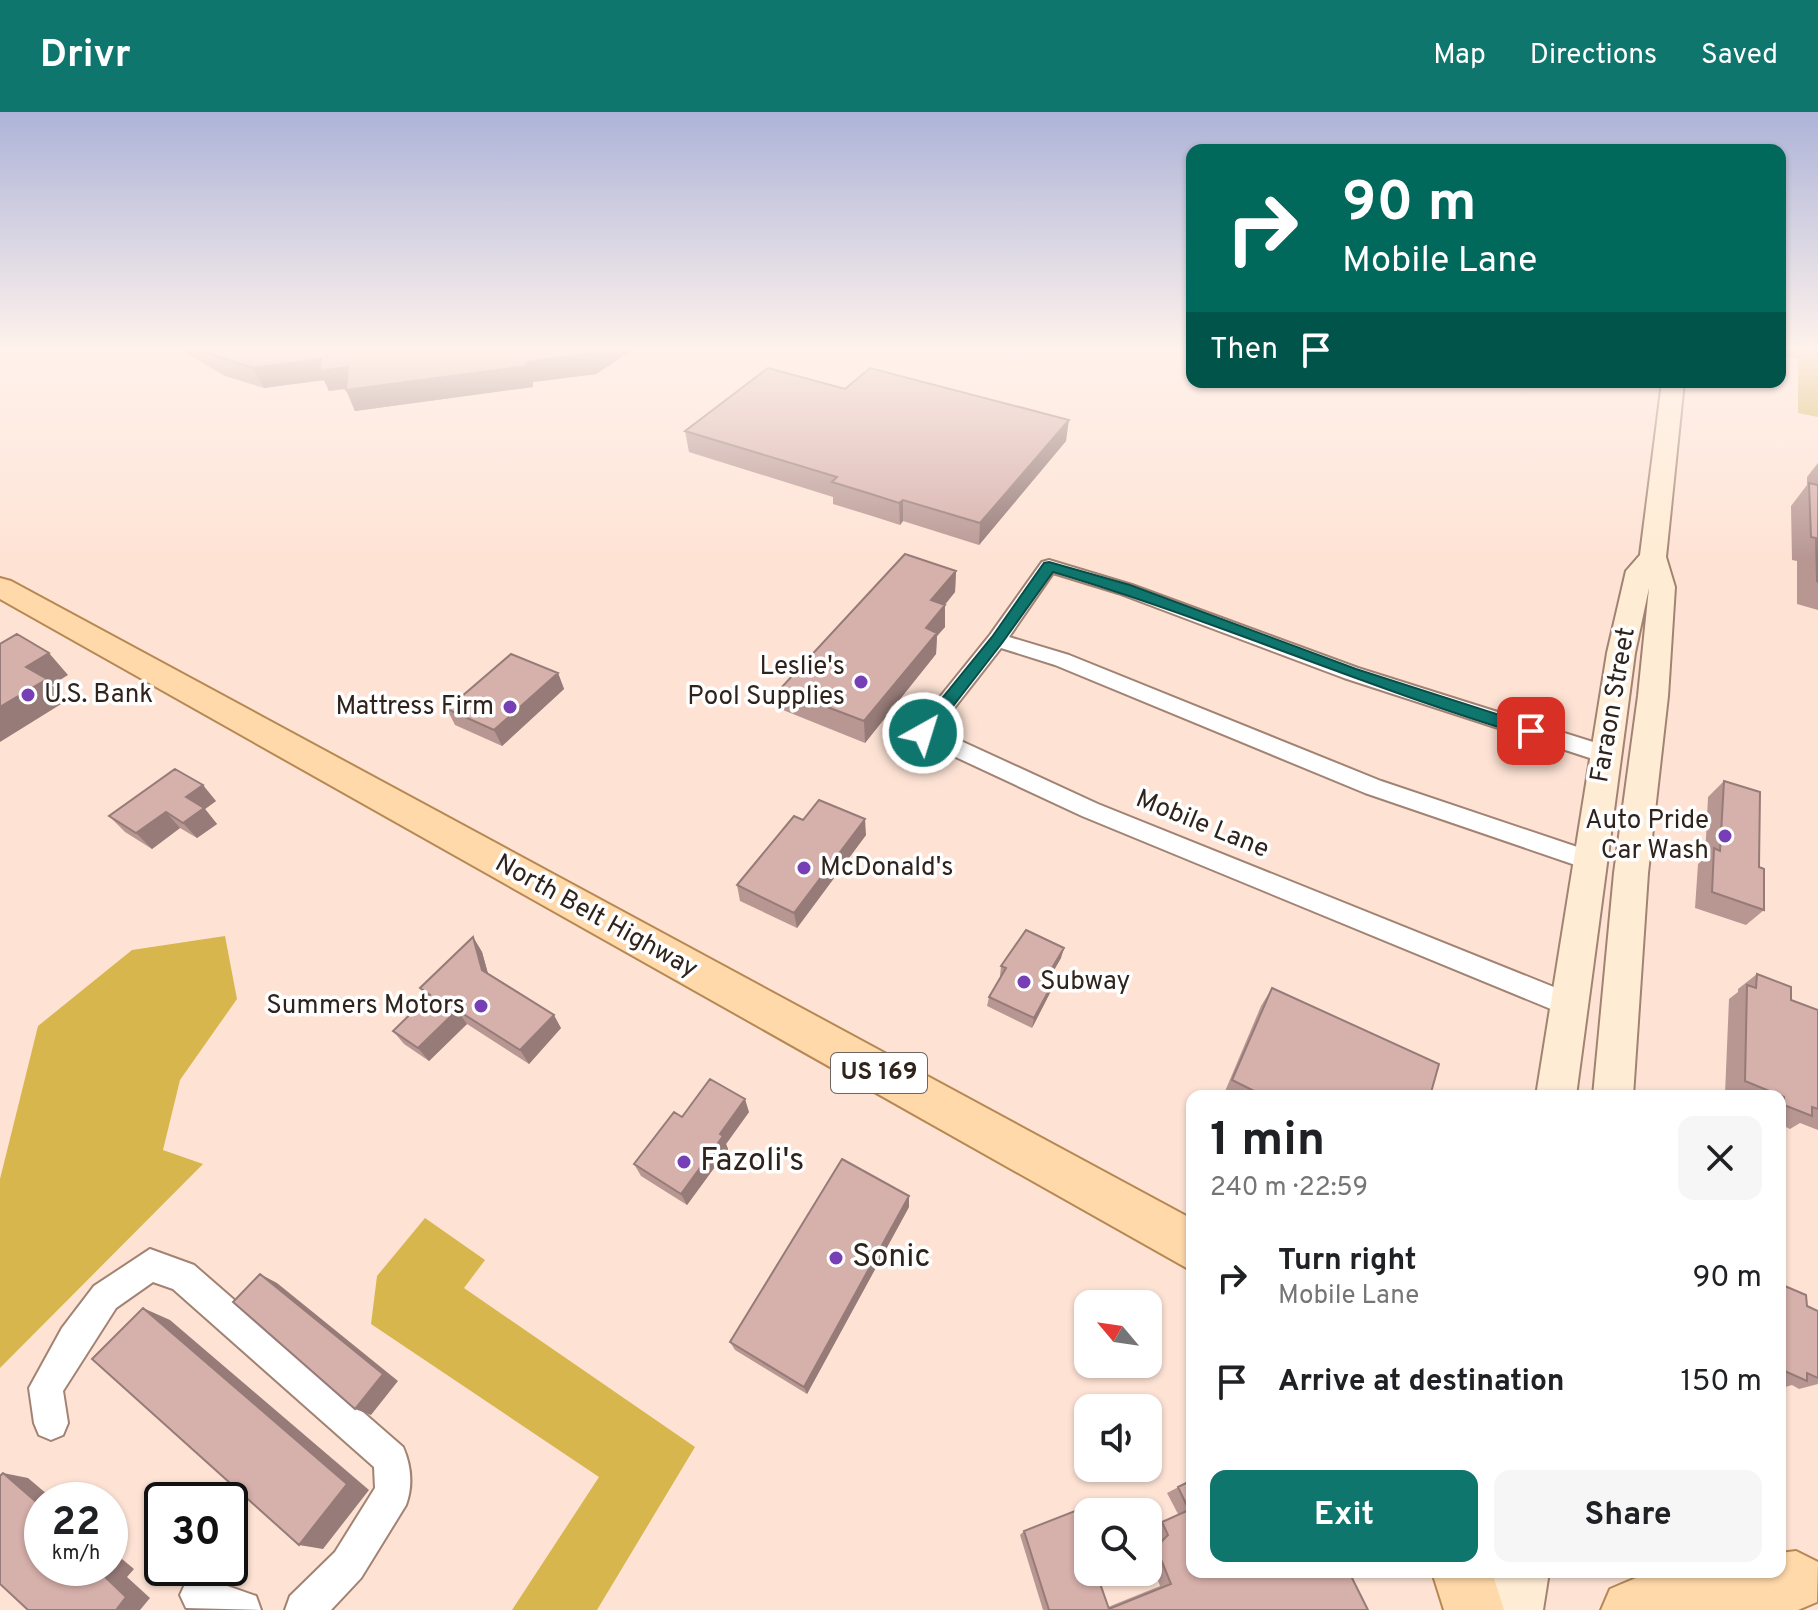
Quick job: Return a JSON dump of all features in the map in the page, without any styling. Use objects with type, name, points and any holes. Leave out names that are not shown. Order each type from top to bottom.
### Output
[{"type":"main road","name":"Faraon Street","points":[[1613,1090],[1631,873],[1653,696],[1662,587],[1653,557],[1669,419]]},
{"type":"main road","name":"Faraon Street","points":[[1557,1090],[1572,1006],[1604,754],[1639,571],[1653,557]]},
{"type":"main road","name":"North Belt Highway","points":[[0,587],[1186,1243]]},
{"type":"main road","points":[[1464,1578],[1474,1610]]},
{"type":"main road","points":[[1516,1610],[1521,1578]]},
{"type":"main road","points":[[1631,1610],[1647,1603],[1715,1589],[1793,1578]]},
{"type":"street","name":"Mobile Lane","points":[[1572,1006],[1090,810],[923,733],[997,640],[1049,566],[1125,589],[1351,673],[1604,754]]},
{"type":"street","points":[[997,640],[1062,660],[1373,787],[1590,861]]},
{"type":"street","points":[[51,1423],[46,1388],[74,1340],[105,1297],[150,1265],[183,1276],[391,1459],[393,1492],[348,1565],[304,1610]]},
{"type":"street","points":[[199,1595],[242,1610]]},
{"type":"shaded area","points":[[225,936],[237,999],[180,1080],[163,1150],[203,1164],[0,1368],[0,1179],[38,1026],[132,950]]},
{"type":"shaded area","points":[[425,1218],[485,1260],[464,1288],[695,1447],[597,1610],[512,1610],[599,1477],[371,1324],[377,1276]]},
{"type":"building","points":[[701,419],[1069,420],[980,523],[903,500],[899,503],[832,482],[837,477],[685,431]]},
{"type":"building","points":[[1809,483],[1818,485],[1818,582],[1816,538],[1811,537]]},
{"type":"building","name":"Leslie's Pool Supplies","points":[[905,554],[956,571],[931,600],[945,605],[926,628],[937,633],[864,721],[780,689]]},
{"type":"building","points":[[17,634],[49,653],[26,667],[47,679],[0,707],[0,644]]},
{"type":"building","points":[[511,654],[558,673],[494,730],[447,709]]},
{"type":"building","points":[[175,769],[203,785],[186,797],[204,808],[183,823],[166,812],[136,833],[109,816]]},
{"type":"building","points":[[1724,781],[1760,792],[1759,867],[1764,869],[1764,910],[1712,892],[1714,848],[1720,851]]},
{"type":"building","name":"McDonald's","points":[[819,800],[865,819],[794,913],[737,885],[794,816],[803,820]]},
{"type":"building","name":"Subway","points":[[1026,930],[1064,948],[1046,978],[1054,981],[1034,1018],[989,997],[1006,968],[1001,966]]},
{"type":"building","name":"Summers Motors","points":[[473,937],[482,970],[554,1015],[520,1050],[457,1010],[418,1048],[393,1031],[430,995],[420,988]]},
{"type":"building","points":[[1757,974],[1791,987],[1791,1000],[1818,1010],[1818,1109],[1812,1107],[1812,1116],[1786,1106],[1786,1090],[1767,1090],[1745,1081],[1747,985],[1756,988]]},
{"type":"building","points":[[1272,988],[1439,1064],[1432,1090],[1252,1090],[1232,1080]]},
{"type":"building","name":"Fazoli's","points":[[710,1079],[745,1099],[720,1134],[723,1136],[681,1194],[634,1164],[674,1112],[682,1117]]},
{"type":"building","name":"Sonic","points":[[842,1159],[909,1196],[804,1387],[730,1342]]},
{"type":"building","points":[[260,1274],[383,1374],[355,1409],[233,1302]]},
{"type":"building","points":[[1786,1287],[1806,1295],[1807,1306],[1818,1311],[1818,1378],[1807,1373],[1807,1381],[1786,1372]]},
{"type":"building","points":[[143,1308],[347,1484],[299,1545],[248,1499],[248,1482],[229,1482],[92,1359]]},
{"type":"building","points":[[3,1473],[24,1491],[24,1586],[114,1586],[126,1597],[116,1610],[28,1610],[0,1584],[0,1476]]},
{"type":"building","points":[[1186,1483],[1186,1504],[1178,1487]]},
{"type":"building","points":[[1074,1511],[1074,1586],[1101,1586],[1109,1609],[1171,1584],[1162,1562],[1162,1541],[1168,1535],[1162,1522],[1186,1511],[1186,1578],[1352,1578],[1368,1610],[1049,1610],[1024,1531]]},
{"type":"place","name":"Leslie's Pool Supplies","points":[[861,682]]},
{"type":"place","name":"U.S. Bank","points":[[28,695]]},
{"type":"place","name":"Mattress Firm","points":[[510,707]]},
{"type":"place","name":"Auto Pride Car Wash","points":[[1725,836]]},
{"type":"place","name":"McDonald's","points":[[804,868]]},
{"type":"place","name":"Subway","points":[[1024,982]]},
{"type":"place","name":"Summers Motors","points":[[481,1006]]},
{"type":"place","name":"Fazoli's","points":[[684,1162]]},
{"type":"place","name":"Sonic","points":[[836,1258]]},
{"type":"route","points":[[923,733],[997,640],[1049,566],[1125,589],[1351,673],[1531,731]]}]
